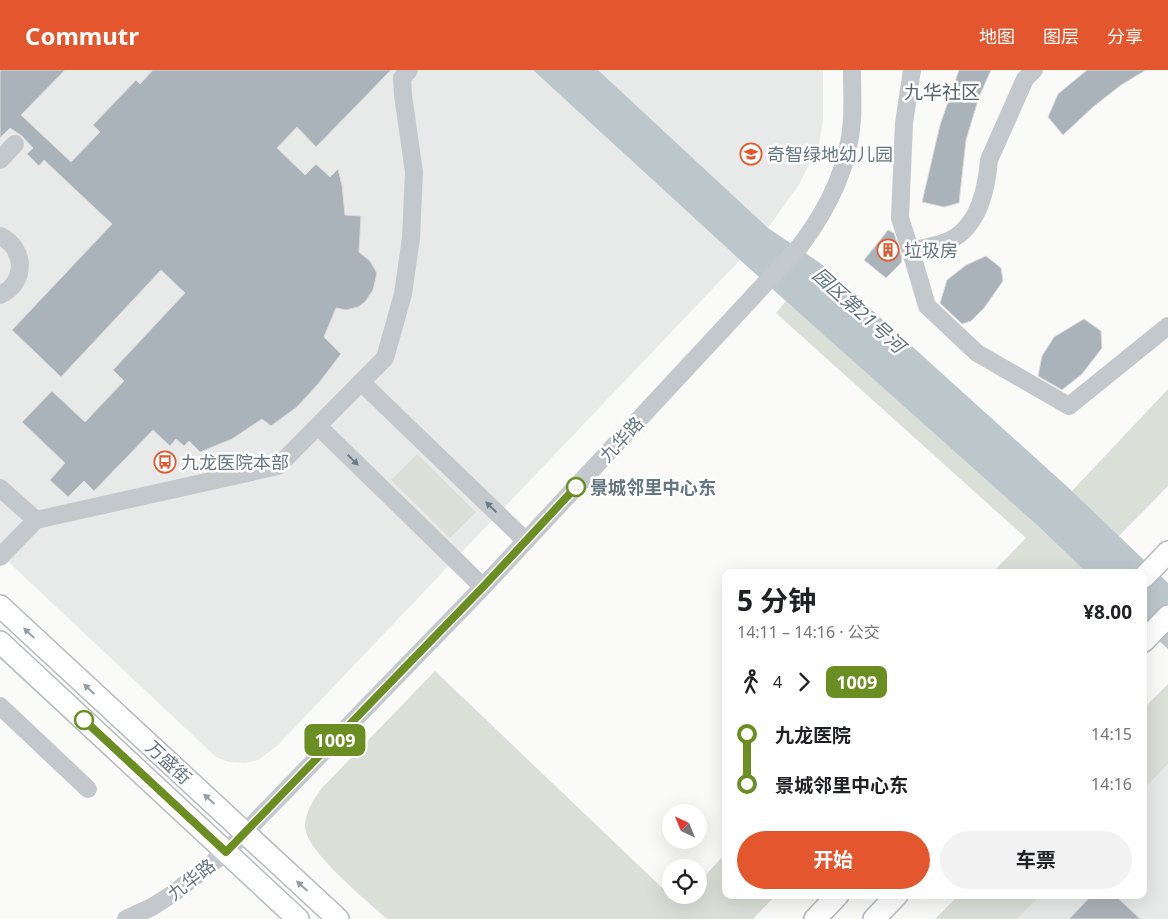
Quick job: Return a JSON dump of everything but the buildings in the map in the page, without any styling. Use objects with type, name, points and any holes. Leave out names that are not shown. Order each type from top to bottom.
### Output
[{"type":"main road","name":"万盛街","points":[[0,606],[338,919]]},
{"type":"main road","points":[[1147,638],[1168,616]]},
{"type":"main road","name":"万盛街","points":[[0,642],[298,919]]},
{"type":"main road","points":[[815,919],[834,899]]},
{"type":"main road","points":[[874,919],[894,899]]},
{"type":"street","points":[[0,557],[36,520],[278,466],[385,358],[403,294],[411,238],[414,172],[402,78],[409,70]]},
{"type":"street","name":"九华路","points":[[126,919],[152,908],[226,852],[483,587],[800,246],[817,224],[832,197],[841,171],[852,121],[852,70]]},
{"type":"street","points":[[912,70],[904,123],[900,218],[927,306],[978,353],[1069,406],[1168,326]]},
{"type":"street","points":[[911,252],[944,242],[962,233],[977,214],[990,160],[1025,79],[1034,70]]},
{"type":"street","points":[[0,160],[15,144]]},
{"type":"street","points":[[0,236],[14,245],[18,253],[20,271],[18,280],[12,287],[0,295]]},
{"type":"street","points":[[361,382],[526,541]]},
{"type":"street","points":[[318,426],[483,587]]},
{"type":"street","points":[[0,488],[36,520]]},
{"type":"street","points":[[0,706],[88,789]]},
{"type":"shaded area","points":[[0,70],[533,70],[740,260],[277,746],[258,760],[246,763],[229,762],[216,757],[0,554]]},
{"type":"shaded area","name":"奇智绿地幼儿园","points":[[598,70],[823,70],[823,120],[819,144],[800,183],[768,228]]},
{"type":"shaded area","points":[[786,301],[1038,526],[1083,569],[996,569],[1026,538],[776,313]]},
{"type":"shaded area","points":[[1168,389],[1168,486],[1119,536],[1072,491]]},
{"type":"shaded area","points":[[417,454],[476,512],[450,538],[391,480]]},
{"type":"shaded area","points":[[435,671],[662,888],[662,904],[707,904],[707,873],[722,857],[722,899],[772,899],[753,919],[387,919],[327,863],[308,838],[305,822],[321,789]]},
{"type":"shaded area","points":[[1168,684],[1168,764],[1147,786],[1147,705]]},
{"type":"shaded area","points":[[1168,764],[1168,919],[1017,919],[1037,899],[1147,899],[1147,786]]},
{"type":"shaded area","points":[[955,899],[1037,899],[1017,919],[935,919]]},
{"type":"water","name":"园区第21号河","points":[[533,70],[598,70],[768,228],[820,263],[1072,491],[1168,583],[1168,649],[1147,630],[1147,569],[1083,569],[1038,526],[740,260]]},
{"type":"bus line","name":"1009","points":[[84,720],[226,852],[483,587],[576,487]]},
{"type":"place","name":"奇智绿地幼儿园","points":[[751,154]]},
{"type":"place","name":"垃圾房","points":[[888,250]]},
{"type":"place","name":"九龙医院本部","points":[[165,462]]},
{"type":"place","name":"景城邻里中心东","points":[[576,487]]},
{"type":"district","name":"九华社区","points":[[942,92]]}]
